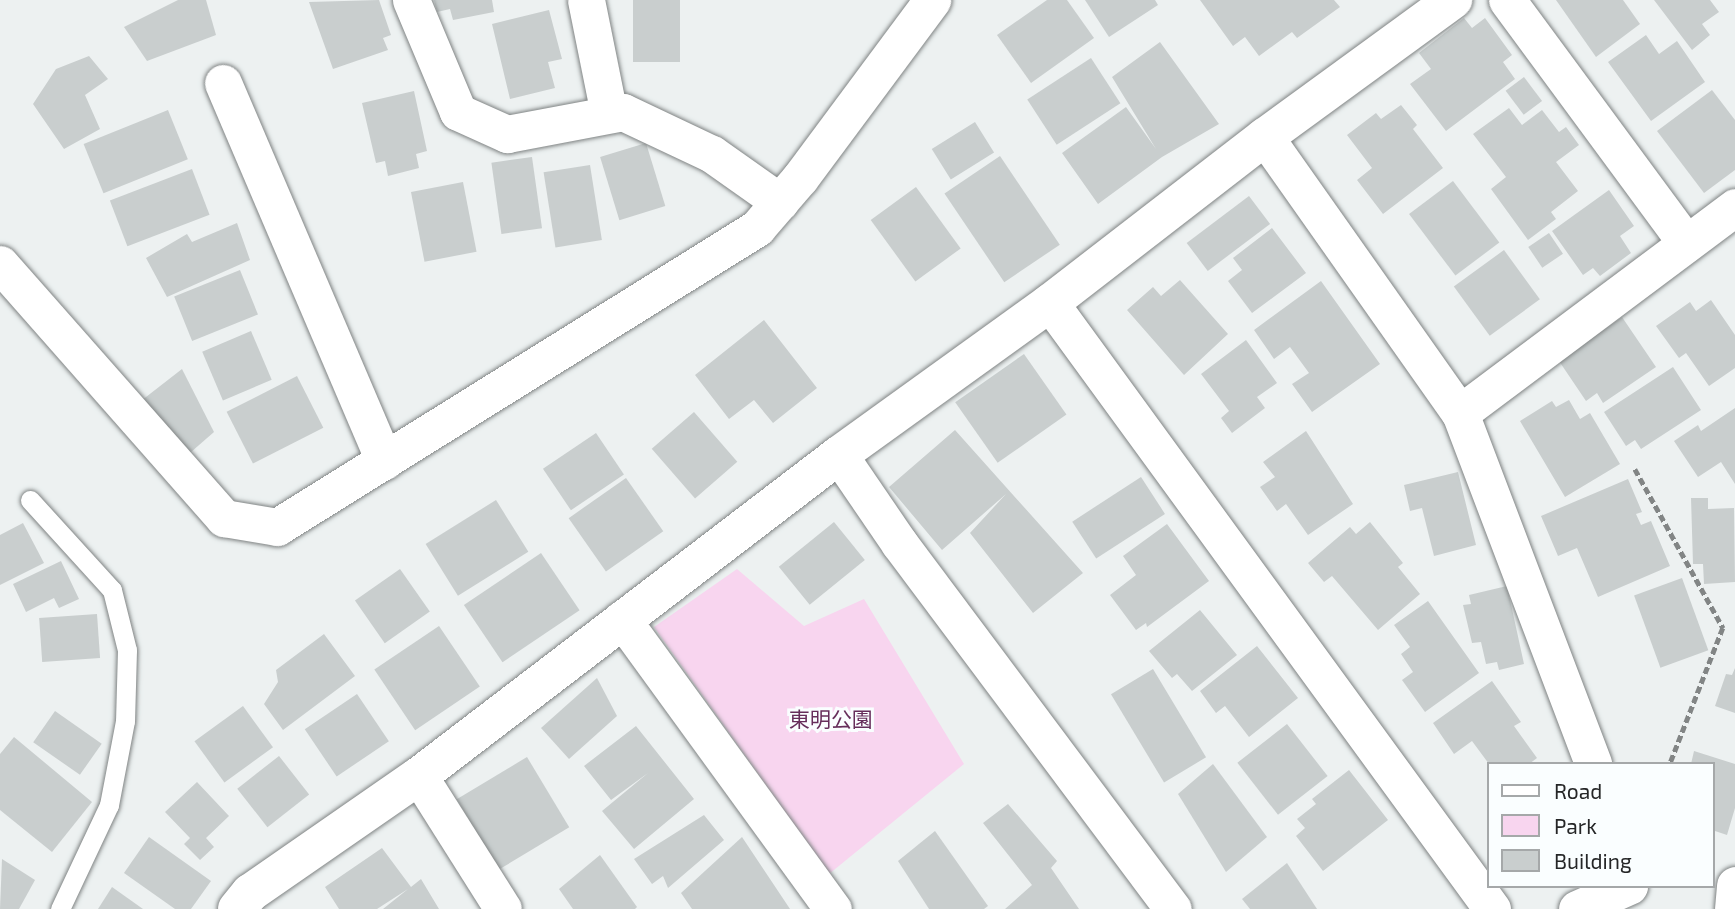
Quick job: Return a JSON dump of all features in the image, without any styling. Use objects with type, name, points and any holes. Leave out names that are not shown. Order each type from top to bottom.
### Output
[{"type":"street","points":[[411,0],[458,113],[507,134],[623,112],[712,154],[780,202]]},
{"type":"street","points":[[586,0],[609,114]]},
{"type":"street","points":[[0,264],[224,518],[277,527],[713,259],[757,228],[780,202],[932,0]]},
{"type":"street","points":[[237,909],[250,893],[419,776],[839,455],[1050,303],[1265,136],[1453,0]]},
{"type":"street","points":[[1507,0],[1686,243]]},
{"type":"street","points":[[223,83],[384,461]]},
{"type":"street","points":[[1265,136],[1460,413],[1591,762]]},
{"type":"street","points":[[1460,413],[1735,207]]},
{"type":"street","points":[[1050,303],[1492,909]]},
{"type":"street","points":[[839,455],[908,554],[1173,909]]},
{"type":"street","points":[[622,619],[833,909]]},
{"type":"street","points":[[419,776],[503,909]]},
{"type":"street","points":[[1714,883],[1735,885],[1733,909]]},
{"type":"street","points":[[1577,909],[1624,888]]},
{"type":"lane","points":[[30,500],[112,590],[127,650],[125,722],[109,805],[60,909]]},
{"type":"path","points":[[1635,469],[1723,628],[1671,762]]},
{"type":"green space","name":"東明公園","points":[[737,569],[804,626],[864,599],[964,764],[829,874],[654,627]]},
{"type":"building","points":[[178,0],[206,0],[216,35],[147,61],[124,27]]},
{"type":"building","points":[[379,0],[391,35],[383,38],[388,50],[333,69],[309,2]]},
{"type":"building","points":[[434,0],[492,0],[494,12],[453,20],[450,9],[437,12]]},
{"type":"building","points":[[633,0],[680,0],[680,62],[633,62]]},
{"type":"building","points":[[1047,0],[1067,0],[1094,38],[1031,83],[997,35]]},
{"type":"building","points":[[1085,0],[1155,0],[1158,5],[1109,37]]},
{"type":"building","points":[[1200,0],[1334,0],[1340,7],[1297,38],[1292,32],[1259,56],[1245,37],[1233,46]]},
{"type":"building","points":[[1556,0],[1623,0],[1640,24],[1596,57]]},
{"type":"building","points":[[1654,0],[1710,0],[1719,12],[1702,24],[1710,35],[1692,50]]},
{"type":"building","points":[[549,10],[562,59],[548,62],[555,88],[510,99],[492,24]]},
{"type":"building","points":[[1464,18],[1472,28],[1485,18],[1512,55],[1503,62],[1515,79],[1446,131],[1410,84],[1431,69],[1419,53]]},
{"type":"building","points":[[1646,35],[1659,54],[1677,41],[1705,82],[1651,121],[1608,62]]},
{"type":"building","points":[[1160,42],[1219,124],[1162,157],[1098,204],[1062,153],[1126,107],[1156,149],[1112,77]]},
{"type":"building","points":[[89,56],[108,79],[85,95],[100,129],[64,149],[33,104],[56,69]]},
{"type":"building","points":[[1091,58],[1120,103],[1057,145],[1027,99]]},
{"type":"building","points":[[1524,77],[1542,101],[1524,115],[1506,91]]},
{"type":"building","points":[[1712,90],[1735,120],[1735,170],[1704,193],[1657,131]]},
{"type":"building","points":[[414,91],[427,151],[416,154],[419,168],[388,176],[385,161],[376,163],[362,103]]},
{"type":"building","points":[[1401,105],[1417,125],[1413,129],[1443,168],[1383,214],[1357,180],[1372,168],[1347,135],[1376,113],[1381,119]]},
{"type":"building","points":[[1509,108],[1522,125],[1542,110],[1559,132],[1566,127],[1579,145],[1556,162],[1578,191],[1551,212],[1556,219],[1528,240],[1491,189],[1506,177],[1473,134]]},
{"type":"building","points":[[168,110],[188,159],[103,193],[84,144]]},
{"type":"building","points":[[975,122],[994,153],[951,180],[932,149]]},
{"type":"building","points":[[646,143],[665,206],[619,220],[600,157]]},
{"type":"building","points":[[1000,156],[1060,245],[1004,282],[944,193]]},
{"type":"building","points":[[532,157],[542,228],[501,234],[491,163]]},
{"type":"building","points":[[590,165],[602,240],[555,247],[544,172]]},
{"type":"building","points":[[192,169],[210,215],[127,246],[110,201]]},
{"type":"building","points":[[1453,181],[1499,242],[1455,276],[1409,214]]},
{"type":"building","points":[[463,182],[477,252],[425,262],[411,192]]},
{"type":"building","points":[[916,187],[961,248],[915,281],[871,220]]},
{"type":"building","points":[[1609,190],[1634,226],[1620,236],[1631,253],[1600,276],[1593,268],[1583,275],[1552,231]]},
{"type":"building","points":[[1249,196],[1270,224],[1208,271],[1187,243]]},
{"type":"building","points":[[237,223],[250,260],[167,297],[146,258],[187,234],[192,242]]},
{"type":"building","points":[[1272,228],[1306,273],[1252,313],[1228,281],[1242,270],[1233,258]]},
{"type":"building","points":[[1549,233],[1563,254],[1542,268],[1528,247]]},
{"type":"building","points":[[1504,250],[1540,299],[1490,336],[1454,286]]},
{"type":"building","points":[[240,270],[258,315],[192,341],[174,297]]},
{"type":"building","points":[[1180,280],[1228,334],[1184,375],[1127,310],[1153,287],[1161,296]]},
{"type":"building","points":[[1321,281],[1380,364],[1312,412],[1292,384],[1309,373],[1290,347],[1274,359],[1254,330]]},
{"type":"building","points":[[1711,300],[1735,335],[1735,368],[1709,386],[1686,353],[1679,358],[1656,326],[1690,302],[1696,311]]},
{"type":"building","points":[[1622,317],[1656,367],[1603,403],[1597,393],[1586,401],[1559,361]]},
{"type":"building","points":[[764,320],[817,388],[773,423],[754,400],[729,419],[695,375]]},
{"type":"building","points":[[251,331],[272,380],[223,400],[202,352]]},
{"type":"building","points":[[1246,340],[1277,383],[1257,397],[1265,408],[1232,433],[1221,418],[1229,411],[1201,374]]},
{"type":"building","points":[[1024,354],[1066,415],[998,463],[955,402]]},
{"type":"building","points":[[1673,367],[1701,410],[1641,449],[1635,440],[1626,446],[1604,412]]},
{"type":"building","points":[[182,369],[214,432],[183,459],[137,404]]},
{"type":"building","points":[[297,376],[323,428],[253,464],[227,412]]},
{"type":"building","points":[[1569,400],[1580,419],[1590,413],[1620,464],[1565,497],[1520,421],[1552,401],[1556,407]]},
{"type":"building","points":[[1735,408],[1735,484],[1721,462],[1698,477],[1674,441],[1698,425],[1701,431]]},
{"type":"building","points":[[694,412],[737,462],[695,499],[652,449]]},
{"type":"building","points":[[955,430],[1083,573],[1033,613],[970,533],[1006,494],[942,550],[889,487]]},
{"type":"building","points":[[1306,431],[1353,504],[1308,535],[1286,504],[1277,511],[1260,487],[1275,477],[1263,462]]},
{"type":"building","points":[[596,433],[624,474],[571,510],[543,469]]},
{"type":"building","points":[[1458,472],[1476,545],[1434,556],[1422,508],[1410,511],[1404,485]]},
{"type":"building","points":[[1141,477],[1165,514],[1096,559],[1072,522]]},
{"type":"building","points":[[626,478],[663,531],[606,571],[569,518]]},
{"type":"building","points":[[1628,479],[1642,512],[1636,514],[1641,525],[1651,521],[1670,566],[1598,597],[1577,548],[1558,556],[1541,516]]},
{"type":"building","points":[[1691,498],[1708,498],[1708,509],[1734,508],[1735,582],[1704,584],[1703,564],[1693,564]]},
{"type":"building","points":[[496,500],[528,552],[458,596],[426,544]]},
{"type":"building","points":[[834,522],[865,560],[810,605],[779,567]]},
{"type":"building","points":[[1370,522],[1403,563],[1398,567],[1420,594],[1378,630],[1332,576],[1324,582],[1308,563],[1350,527],[1356,534]]},
{"type":"building","points":[[23,523],[44,563],[0,585],[0,535]]},
{"type":"building","points":[[1167,524],[1209,581],[1147,627],[1146,623],[1136,630],[1110,595],[1136,575],[1123,556]]},
{"type":"building","points":[[541,553],[580,610],[502,662],[464,605]]},
{"type":"building","points":[[61,561],[79,599],[59,608],[54,598],[26,612],[13,584]]},
{"type":"building","points":[[400,569],[430,612],[385,643],[355,601]]},
{"type":"building","points":[[1682,578],[1708,650],[1660,668],[1634,595]]},
{"type":"building","points":[[1507,586],[1524,664],[1499,670],[1497,662],[1486,664],[1481,642],[1472,643],[1463,605],[1471,604],[1469,595]]},
{"type":"building","points":[[1428,601],[1479,673],[1425,712],[1402,680],[1413,672],[1401,654],[1410,647],[1394,625]]},
{"type":"building","points":[[1200,610],[1237,655],[1192,691],[1177,674],[1172,678],[1149,651]]},
{"type":"building","points":[[97,614],[100,658],[42,662],[39,618]]},
{"type":"building","points":[[439,626],[480,687],[415,730],[374,670]]},
{"type":"building","points":[[324,634],[355,676],[283,730],[264,704],[278,682],[276,670]]},
{"type":"building","points":[[1257,646],[1298,698],[1249,737],[1225,706],[1216,713],[1200,691]]},
{"type":"building","points":[[1735,668],[1735,713],[1715,706],[1726,674],[1732,675]]},
{"type":"building","points":[[1153,669],[1206,757],[1164,783],[1111,694]]},
{"type":"building","points":[[597,678],[617,716],[569,759],[541,728]]},
{"type":"building","points":[[1492,681],[1521,722],[1514,726],[1537,758],[1532,762],[1488,762],[1472,741],[1454,754],[1433,723]]},
{"type":"building","points":[[357,694],[389,741],[337,776],[305,729]]},
{"type":"building","points":[[243,706],[273,747],[224,783],[194,741]]},
{"type":"building","points":[[55,711],[102,744],[80,775],[33,742]]},
{"type":"building","points":[[1287,724],[1328,776],[1278,815],[1237,763]]},
{"type":"building","points":[[636,726],[694,799],[634,849],[602,811],[648,773],[611,800],[584,766]]},
{"type":"building","points":[[14,737],[92,802],[52,852],[0,810],[0,754]]},
{"type":"building","points":[[1694,751],[1735,764],[1735,808],[1727,835],[1714,831],[1714,762],[1691,762]]},
{"type":"building","points":[[279,756],[309,795],[267,827],[237,789]]},
{"type":"building","points":[[527,757],[569,827],[499,870],[457,799]]},
{"type":"building","points":[[1213,764],[1267,837],[1226,872],[1178,794]]},
{"type":"building","points":[[1349,770],[1388,820],[1323,871],[1296,836],[1305,828],[1297,819],[1316,804],[1312,799]]},
{"type":"building","points":[[197,782],[229,816],[206,838],[214,847],[200,860],[184,844],[190,838],[165,812]]},
{"type":"building","points":[[1008,804],[1057,861],[1051,868],[1079,909],[1005,909],[1032,885],[983,823]]},
{"type":"building","points":[[704,815],[724,840],[668,888],[663,876],[652,884],[634,859]]},
{"type":"building","points":[[935,831],[988,906],[984,909],[929,909],[898,861]]},
{"type":"building","points":[[149,837],[211,881],[191,909],[175,909],[124,873]]},
{"type":"building","points":[[742,837],[790,909],[692,909],[681,893]]},
{"type":"building","points":[[382,848],[411,887],[421,879],[439,909],[383,909],[408,889],[377,909],[339,909],[325,887]]},
{"type":"building","points":[[600,855],[637,907],[635,909],[573,909],[559,889]]},
{"type":"building","points":[[2,859],[35,880],[19,909],[0,909]]},
{"type":"building","points":[[1287,863],[1317,909],[1250,909],[1242,899]]},
{"type":"building","points":[[112,887],[143,909],[98,909]]}]
